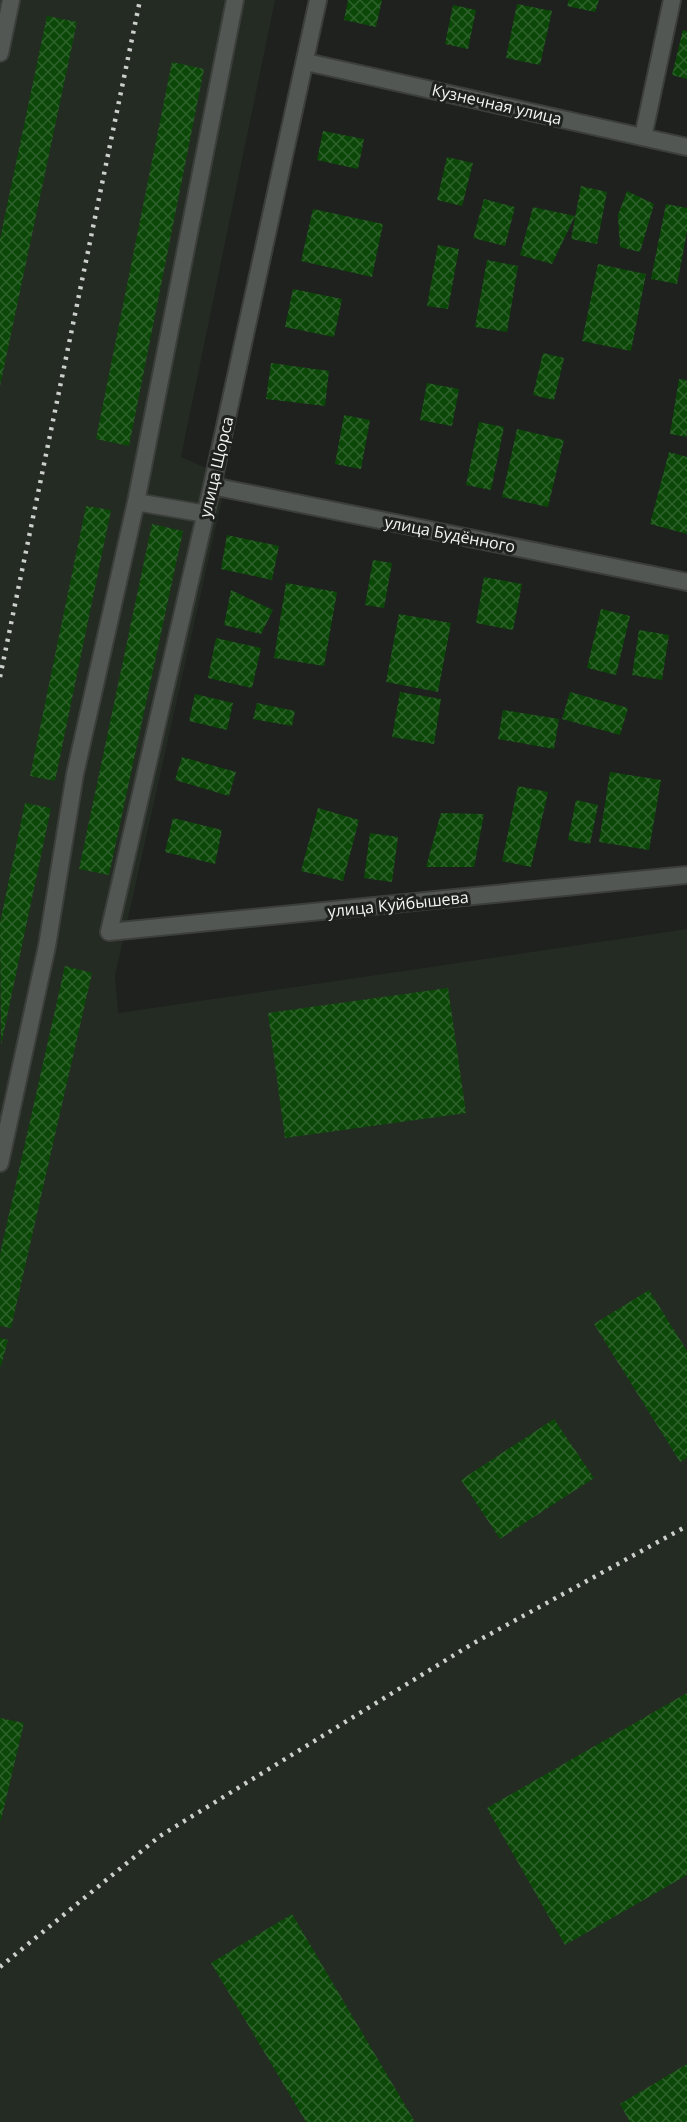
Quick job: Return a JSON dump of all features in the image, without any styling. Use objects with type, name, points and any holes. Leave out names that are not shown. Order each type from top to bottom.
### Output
[{"type":"street","points":[[0,1163],[47,946],[75,774],[136,502],[235,0]]},
{"type":"street","name":"улица Щорса","points":[[110,932],[206,514],[318,0]]},
{"type":"street","points":[[643,137],[672,0]]},
{"type":"street","points":[[0,53],[7,3]]},
{"type":"street","name":"Кузнечная улица","points":[[306,62],[687,147]]},
{"type":"street","name":"улица Будённого","points":[[212,486],[687,582]]},
{"type":"street","points":[[136,502],[206,514]]},
{"type":"street","name":"улица Куйбышева","points":[[110,932],[687,875]]},
{"type":"shaded area","points":[[0,0],[275,0],[181,457],[227,477],[115,976],[118,1013],[687,929],[687,2122],[0,2122]]},
{"type":"building","points":[[348,0],[382,0],[376,27],[344,20]]},
{"type":"building","points":[[569,0],[599,0],[595,12],[567,6]]},
{"type":"building","points":[[517,4],[552,11],[540,65],[506,58]]},
{"type":"building","points":[[453,5],[476,10],[468,49],[445,44]]},
{"type":"building","points":[[47,16],[77,22],[0,386],[0,239]]},
{"type":"building","points":[[683,30],[687,31],[687,79],[672,75]]},
{"type":"building","points":[[172,62],[204,69],[129,446],[96,439]]},
{"type":"building","points":[[323,131],[364,139],[358,169],[317,160]]},
{"type":"building","points":[[447,157],[473,163],[462,206],[437,200]]},
{"type":"building","points":[[581,186],[607,192],[597,244],[571,239]]},
{"type":"building","points":[[627,191],[654,204],[640,252],[620,247],[618,215]]},
{"type":"building","points":[[484,199],[515,207],[505,246],[473,238]]},
{"type":"building","points":[[666,204],[687,208],[687,232],[677,284],[651,279]]},
{"type":"building","points":[[533,207],[575,216],[552,264],[520,255]]},
{"type":"building","points":[[313,209],[383,224],[372,277],[301,261]]},
{"type":"building","points":[[438,245],[459,249],[448,309],[427,306]]},
{"type":"building","points":[[487,260],[518,266],[507,332],[475,327]]},
{"type":"building","points":[[598,264],[646,274],[631,351],[582,341]]},
{"type":"building","points":[[293,289],[342,299],[334,337],[285,327]]},
{"type":"building","points":[[543,353],[564,358],[554,400],[533,395]]},
{"type":"building","points":[[271,363],[329,371],[325,406],[266,399]]},
{"type":"building","points":[[679,379],[687,380],[687,437],[670,434]]},
{"type":"building","points":[[427,383],[459,389],[452,426],[420,420]]},
{"type":"building","points":[[344,415],[370,420],[361,469],[335,464]]},
{"type":"building","points":[[479,422],[504,427],[491,490],[466,485]]},
{"type":"building","points":[[517,429],[564,440],[548,507],[502,497]]},
{"type":"building","points":[[669,452],[687,457],[687,534],[650,524]]},
{"type":"building","points":[[86,506],[111,510],[55,781],[30,776]]},
{"type":"building","points":[[152,524],[183,531],[109,875],[79,869]]},
{"type":"building","points":[[227,535],[279,546],[272,580],[221,569]]},
{"type":"building","points":[[373,560],[392,563],[384,608],[365,605]]},
{"type":"building","points":[[484,577],[522,584],[513,630],[476,623]]},
{"type":"building","points":[[286,583],[337,592],[324,666],[274,658]]},
{"type":"building","points":[[231,590],[273,610],[261,634],[224,625]]},
{"type":"building","points":[[601,609],[630,616],[616,675],[587,668]]},
{"type":"building","points":[[399,614],[451,623],[438,692],[386,682]]},
{"type":"building","points":[[639,630],[669,635],[662,680],[632,675]]},
{"type":"building","points":[[216,638],[261,648],[252,688],[208,678]]},
{"type":"building","points":[[400,692],[441,699],[434,744],[392,737]]},
{"type":"building","points":[[570,692],[628,708],[620,735],[562,719]]},
{"type":"building","points":[[195,694],[233,703],[227,730],[189,721]]},
{"type":"building","points":[[257,703],[295,711],[292,726],[253,719]]},
{"type":"building","points":[[503,710],[559,719],[554,749],[498,739]]},
{"type":"building","points":[[182,757],[236,772],[229,796],[175,780]]},
{"type":"building","points":[[610,772],[661,780],[649,850],[599,842]]},
{"type":"building","points":[[518,786],[548,792],[531,867],[502,861]]},
{"type":"building","points":[[576,800],[598,805],[590,844],[568,840]]},
{"type":"building","points":[[25,803],[51,808],[1,1045],[0,923]]},
{"type":"building","points":[[318,808],[359,820],[343,881],[301,871]]},
{"type":"building","points":[[441,813],[484,814],[474,867],[426,867]]},
{"type":"building","points":[[173,818],[222,830],[215,864],[165,852]]},
{"type":"building","points":[[370,833],[398,837],[392,882],[364,878]]},
{"type":"building","points":[[65,966],[92,973],[11,1328],[0,1326],[0,1254]]},
{"type":"building","points":[[448,988],[466,1113],[285,1138],[268,1013]]},
{"type":"building","points":[[649,1290],[687,1351],[687,1458],[680,1462],[594,1324]]},
{"type":"building","points":[[0,1338],[8,1340],[1,1366],[0,1366]]},
{"type":"building","points":[[554,1419],[594,1478],[500,1539],[461,1480]]},
{"type":"building","points":[[687,1693],[687,1875],[565,1945],[487,1808]]},
{"type":"building","points":[[0,1718],[24,1723],[1,1820],[0,1820]]},
{"type":"building","points":[[292,1914],[415,2122],[306,2122],[211,1963]]},
{"type":"building","points":[[687,2064],[687,2122],[630,2122],[620,2104]]},
{"type":"railway","points":[[0,677],[140,0]]},
{"type":"railway","points":[[0,1967],[160,1836],[472,1644],[687,1526]]}]
